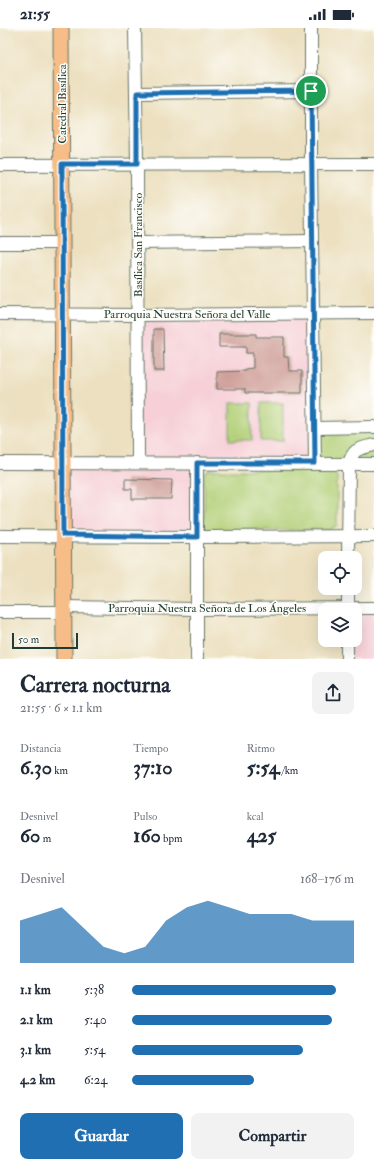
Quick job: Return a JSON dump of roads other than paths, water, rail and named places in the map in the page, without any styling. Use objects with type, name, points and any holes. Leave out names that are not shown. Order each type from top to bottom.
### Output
[{"type":"main road","name":"Catedral Basílica","points":[[61,28],[64,659]]},
{"type":"street","name":"Basílica San Francisco","points":[[135,28],[137,93],[138,463]]},
{"type":"street","points":[[311,28],[311,164],[315,463]]},
{"type":"street","points":[[137,93],[311,91]]},
{"type":"street","points":[[0,165],[374,164]]},
{"type":"street","points":[[137,243],[312,242]]},
{"type":"street","points":[[0,243],[62,243]]},
{"type":"street","name":"Parroquia Nuestra Señora del Valle","points":[[0,314],[62,313],[138,315],[374,313]]},
{"type":"street","points":[[315,428],[374,427]]},
{"type":"street","points":[[348,551],[349,464],[351,456],[356,450],[374,445]]},
{"type":"street","points":[[0,463],[374,464]]},
{"type":"street","points":[[197,463],[197,659]]},
{"type":"street","points":[[0,536],[374,536]]},
{"type":"street","name":"Parroquia Nuestra Señora de Los Ángeles","points":[[362,608],[374,608]]},
{"type":"street","name":"Parroquia Nuestra Señora de Los Ángeles","points":[[0,612],[64,609],[318,609]]},
{"type":"street","points":[[347,647],[347,659]]}]
